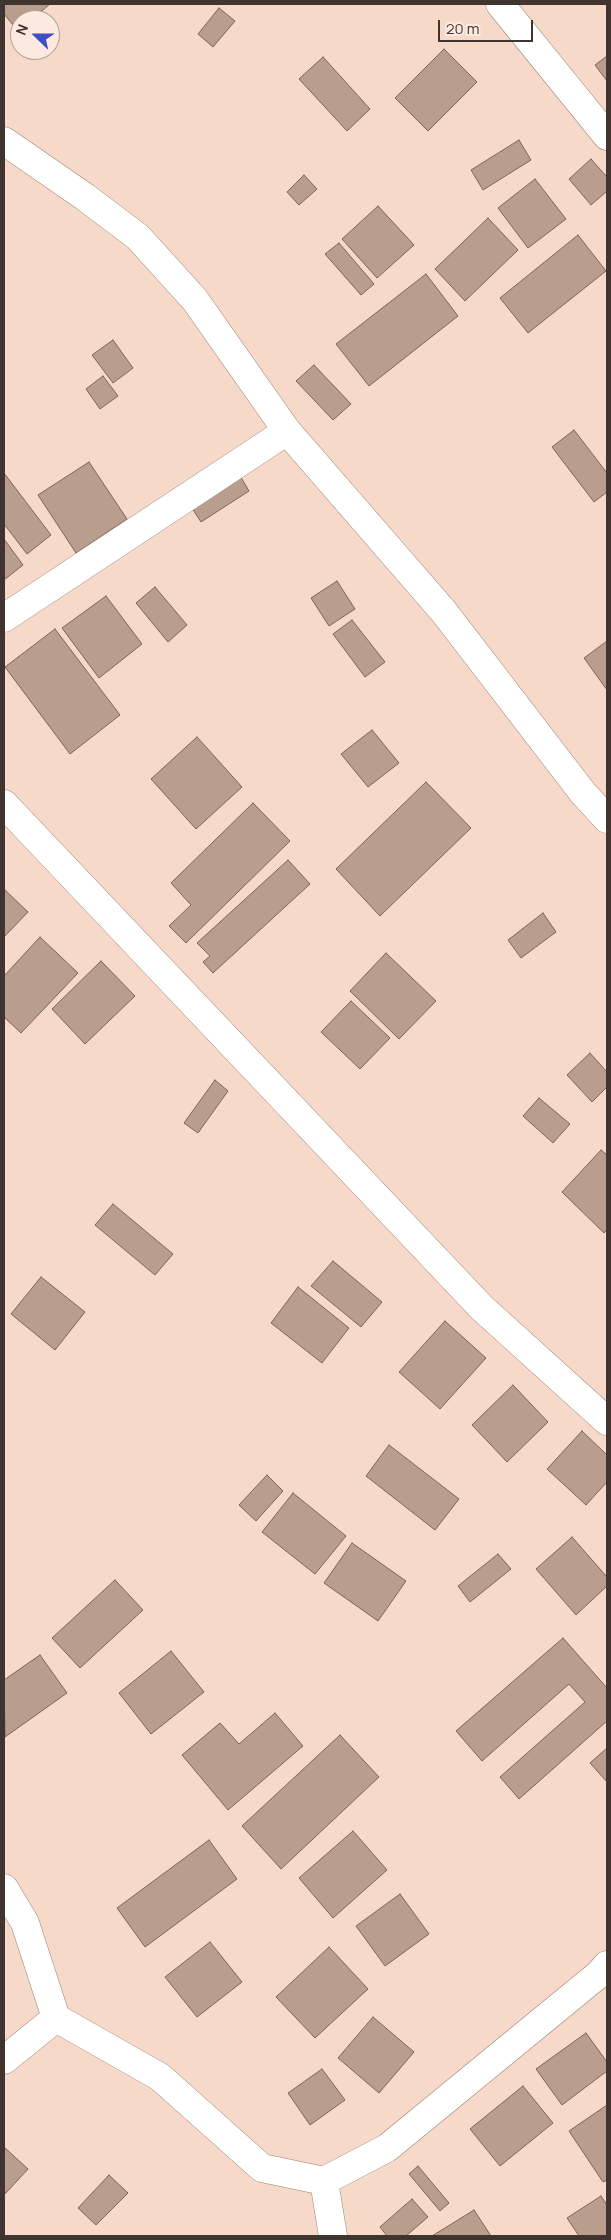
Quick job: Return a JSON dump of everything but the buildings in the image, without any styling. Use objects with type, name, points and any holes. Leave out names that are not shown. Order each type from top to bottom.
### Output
[{"type":"street","points":[[500,4],[607,136]]},
{"type":"street","points":[[4,141],[85,196],[138,237],[195,300],[287,431],[444,612],[583,793],[607,819]]},
{"type":"street","points":[[4,618],[287,431]]},
{"type":"street","points":[[4,804],[482,1308],[607,1421]]},
{"type":"street","points":[[4,1888],[25,1923],[56,2018],[160,2076],[262,2168],[324,2181],[387,2148],[604,1975]]},
{"type":"street","points":[[4,2060],[56,2018]]},
{"type":"street","points":[[324,2181],[333,2236]]}]
